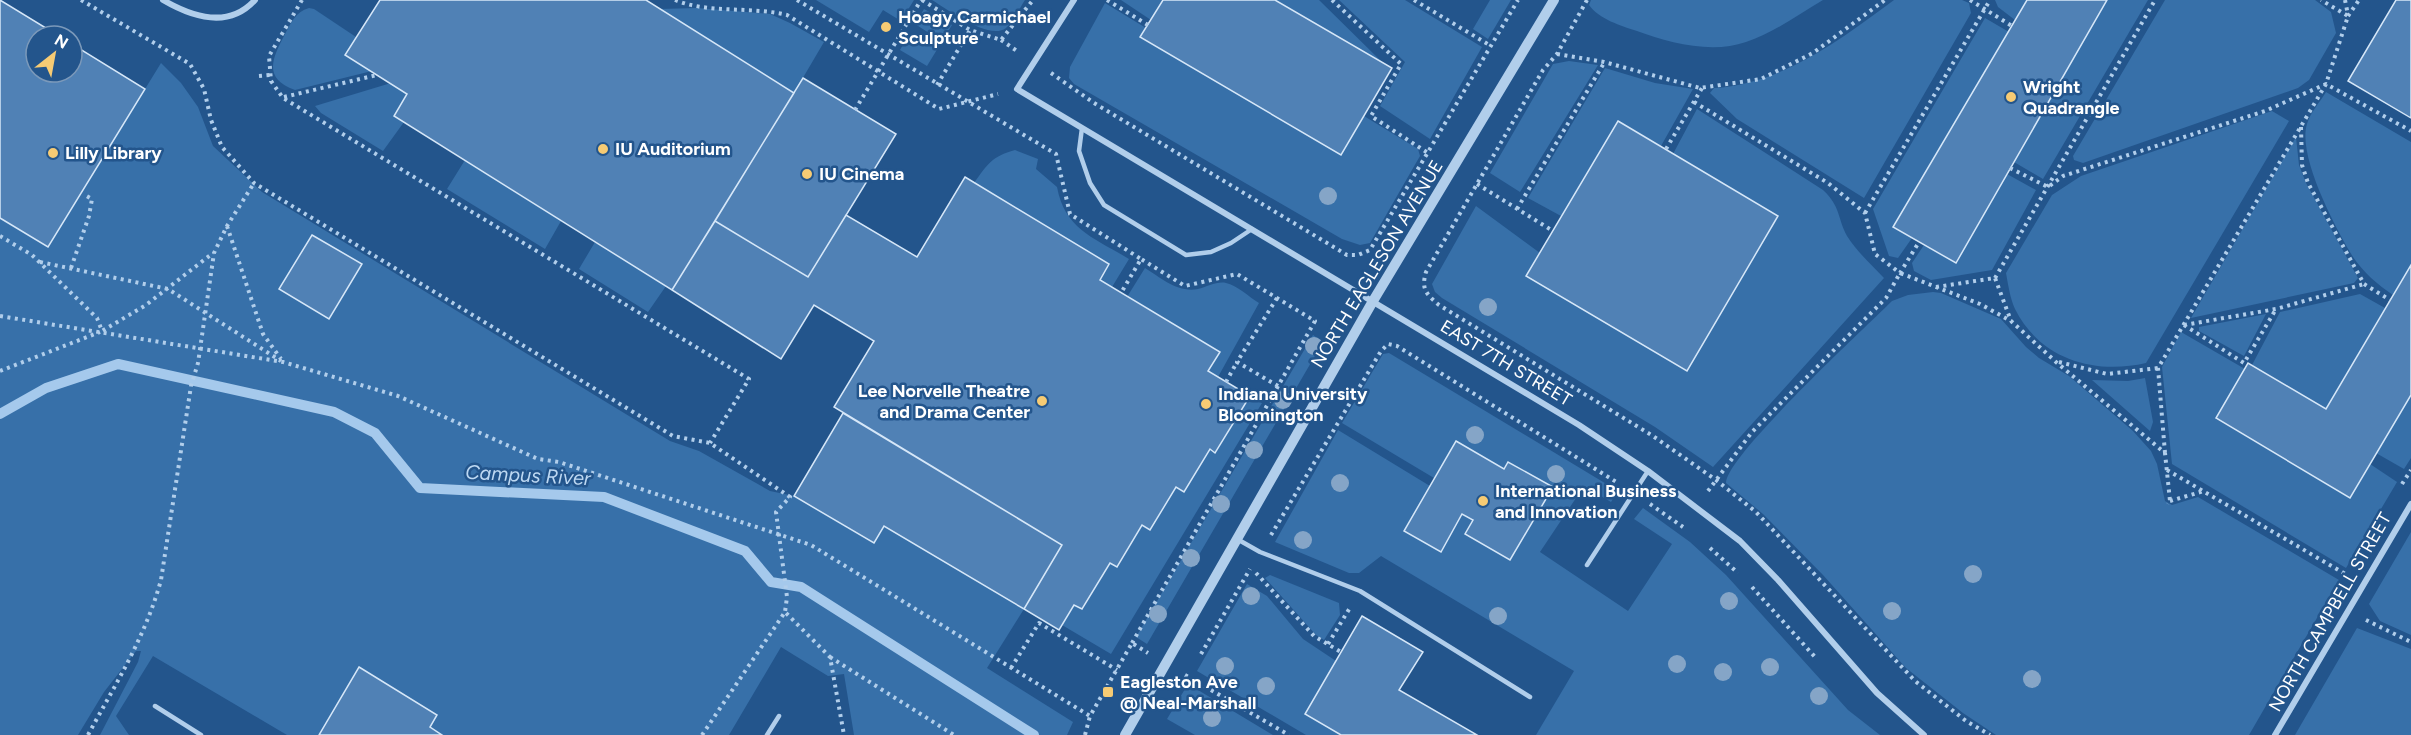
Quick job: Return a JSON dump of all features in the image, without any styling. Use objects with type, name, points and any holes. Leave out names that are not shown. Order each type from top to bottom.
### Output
[{"type":"street","points":[[163,0],[178,9],[203,18],[225,19],[249,6],[255,0]]},
{"type":"street","points":[[1017,89],[1074,0]]},
{"type":"street","name":"NORTH EAGLESON AVENUE","points":[[1125,735],[1373,301],[1554,0]]},
{"type":"street","name":"EAST 7TH STREET","points":[[1017,89],[1579,425],[1648,471],[1740,541],[1778,580],[1877,693],[1924,735]]},
{"type":"street","name":"NORTH CAMPBELL STREET","points":[[2275,735],[2411,504]]},
{"type":"lane","points":[[1082,128],[1079,151],[1090,183],[1104,205],[1186,255],[1211,252],[1232,243],[1252,229]]},
{"type":"lane","points":[[1587,566],[1648,471]]},
{"type":"lane","points":[[1237,539],[1260,552],[1360,591],[1530,698]]},
{"type":"lane","points":[[155,706],[201,735]]},
{"type":"lane","points":[[767,735],[779,716]]},
{"type":"path","points":[[81,0],[190,64],[204,85],[211,120],[222,147],[254,183],[673,436],[710,443],[790,497],[776,512],[787,597],[785,612],[702,735]]},
{"type":"path","points":[[94,7],[98,0]]},
{"type":"path","points":[[302,0],[269,56],[271,81],[283,98],[749,379],[710,443]]},
{"type":"path","points":[[675,0],[688,5],[766,10],[787,15],[939,109],[1017,89]]},
{"type":"path","points":[[797,0],[1056,154],[1070,214],[1141,259],[1185,286],[1237,274],[1315,321],[1090,716],[1085,735]]},
{"type":"path","points":[[855,110],[922,0],[970,30],[1001,40],[1094,103],[1347,255],[1358,255],[1370,250],[1518,0]]},
{"type":"path","points":[[1001,40],[1032,0]]},
{"type":"path","points":[[1107,0],[1148,25]]},
{"type":"path","points":[[1332,0],[1401,64],[1371,116]]},
{"type":"path","points":[[1414,0],[1491,46]]},
{"type":"path","points":[[1587,0],[1557,54],[1543,70],[1426,272],[1423,288],[1427,295],[1439,305],[1653,436],[1716,480],[1756,512],[1915,681],[1958,715],[1990,735]]},
{"type":"path","points":[[1557,54],[1604,62],[1702,88],[1761,79],[1813,53],[1885,0]]},
{"type":"path","points":[[1970,0],[2012,26]]},
{"type":"path","points":[[1865,213],[1990,0]]},
{"type":"path","points":[[1995,278],[2155,0]]},
{"type":"path","points":[[2321,0],[2348,16]]},
{"type":"path","points":[[2345,0],[2348,16]]},
{"type":"path","points":[[2204,492],[2169,503],[2158,368],[2326,84],[2348,16],[2359,0]]},
{"type":"path","points":[[937,85],[970,30]]},
{"type":"path","points":[[1517,209],[1604,62]]},
{"type":"path","points":[[259,76],[270,75]]},
{"type":"path","points":[[283,98],[377,75]]},
{"type":"path","points":[[2048,187],[2063,176],[2265,111],[2326,84]]},
{"type":"path","points":[[2326,84],[2411,131]]},
{"type":"path","points":[[1666,149],[1702,88]]},
{"type":"path","points":[[1694,102],[1828,183],[1865,213],[1875,254],[1900,273],[1980,304],[2011,321],[2056,362],[2165,453]]},
{"type":"path","points":[[1366,113],[1428,153]]},
{"type":"path","points":[[2301,126],[2302,165],[2308,183],[2364,284],[2390,300]]},
{"type":"path","points":[[2010,168],[2048,187]]},
{"type":"path","points":[[88,735],[130,661],[154,607],[161,580],[191,386],[198,363],[214,253],[227,226],[254,183]]},
{"type":"path","points":[[1477,184],[1553,231]]},
{"type":"path","points":[[70,268],[89,216],[92,199],[85,195]]},
{"type":"path","points":[[227,226],[263,334],[283,362]]},
{"type":"path","points":[[0,236],[32,255],[97,318],[102,331]]},
{"type":"path","points":[[1697,507],[1752,432],[1886,298],[1919,242]]},
{"type":"path","points":[[0,371],[102,331],[146,305],[214,253]]},
{"type":"path","points":[[1121,293],[1141,259]]},
{"type":"path","points":[[39,262],[168,289],[283,362]]},
{"type":"path","points":[[1935,287],[1995,278]]},
{"type":"path","points":[[1995,278],[2011,321]]},
{"type":"path","points":[[2184,325],[2276,309],[2364,284]]},
{"type":"path","points":[[1226,382],[1276,298]]},
{"type":"path","points":[[2184,325],[2246,364],[2276,309]]},
{"type":"path","points":[[0,316],[283,362],[398,396],[538,459],[559,462],[811,545],[1090,716]]},
{"type":"path","points":[[1200,657],[1260,552],[1388,344],[1397,346],[1635,493],[1686,529]]},
{"type":"path","points":[[1237,362],[1278,386]]},
{"type":"path","points":[[2056,362],[2107,374],[2158,368]]},
{"type":"path","points":[[2167,470],[2363,585]]},
{"type":"path","points":[[1703,541],[1745,578],[1815,658]]},
{"type":"path","points":[[1251,568],[1314,636],[1341,652]]},
{"type":"path","points":[[1328,644],[1360,591]]},
{"type":"path","points":[[785,612],[830,657],[954,735]]},
{"type":"path","points":[[2348,612],[2411,642]]},
{"type":"path","points":[[1011,668],[1039,623],[1117,670]]},
{"type":"path","points":[[1132,642],[1289,735]]},
{"type":"path","points":[[830,657],[844,735]]},
{"type":"path","points":[[1184,683],[1188,676]]},
{"type":"shaded area","points":[[816,0],[914,0],[901,21],[883,10],[869,32]]},
{"type":"shaded area","points":[[932,0],[1025,0],[1009,25],[999,31],[989,30],[968,22]]},
{"type":"shaded area","points":[[1121,0],[1163,0],[1151,20]]},
{"type":"shaded area","points":[[1275,0],[1319,0],[1383,63]]},
{"type":"shaded area","points":[[1339,0],[1405,0],[1482,47],[1430,139],[1380,106],[1405,62]]},
{"type":"shaded area","points":[[1490,0],[1511,0],[1488,39],[1473,29]]},
{"type":"shaded area","points":[[1591,0],[1823,0],[1766,34],[1746,42],[1705,47],[1677,43],[1624,27],[1593,10],[1589,5]]},
{"type":"shaded area","points":[[1894,0],[1962,0],[1969,3],[1971,13],[1864,198],[1737,119],[1710,93],[1714,88],[1739,85],[1787,69],[1832,44]]},
{"type":"shaded area","points":[[1995,0],[2027,0],[2015,20],[1998,7]]},
{"type":"shaded area","points":[[2107,0],[2148,0],[2043,179],[2014,162]]},
{"type":"shaded area","points":[[2165,0],[2315,0],[2331,12],[2336,33],[2309,80],[2298,88],[2083,163],[2074,160],[2073,156]]},
{"type":"shaded area","points":[[1105,3],[1146,28],[1141,38],[1341,154],[1364,116],[1418,149],[1420,156],[1370,243],[1360,245],[1342,239],[1074,84],[1069,78],[1070,67]]},
{"type":"shaded area","points":[[309,8],[356,37],[372,71],[295,90],[278,80],[273,68],[276,53],[294,19],[300,12]]},
{"type":"shaded area","points":[[697,8],[770,14],[824,42],[794,93],[660,9]]},
{"type":"shaded area","points":[[924,9],[952,25],[927,66],[900,50],[908,36],[922,44],[929,33],[915,24]]},
{"type":"shaded area","points":[[1985,18],[2009,32],[1912,238],[1898,258],[1889,256],[1873,209]]},
{"type":"shaded area","points":[[1569,61],[1598,65],[1520,192],[1490,173],[1553,64]]},
{"type":"shaded area","points":[[161,63],[181,83],[198,107],[213,146],[262,192],[670,441],[699,451],[770,491],[794,496],[873,543],[884,526],[1024,609],[987,668],[1073,722],[1067,735],[854,735],[844,674],[828,676],[781,647],[729,735],[442,735],[430,727],[437,715],[319,735],[287,735],[153,656],[116,716],[129,735],[100,735],[138,662],[141,651],[136,651],[104,692],[78,735],[0,735],[0,218],[48,247]]},
{"type":"shaded area","points":[[1605,68],[1655,83],[1693,89],[1661,146],[1618,121],[1561,216],[1528,198]]},
{"type":"shaded area","points":[[391,83],[407,94],[394,115],[404,122],[383,151],[321,113],[315,106]]},
{"type":"shaded area","points":[[2326,92],[2411,142],[2411,265],[2393,295],[2371,278],[2353,257],[2328,211],[2313,173],[2305,138],[2307,124]]},
{"type":"shaded area","points":[[1697,109],[1823,190],[1836,207],[1851,242],[1884,278],[1713,467],[1655,427],[1442,298],[1435,292],[1432,284],[1476,206],[1540,253],[1687,371],[1778,216],[1673,154]]},
{"type":"shaded area","points":[[2272,111],[2289,121],[2146,363],[2107,367],[2070,359],[2039,340],[2026,326],[2013,305],[2006,273],[2052,195],[2081,176]]},
{"type":"shaded area","points":[[2296,137],[2299,165],[2306,183],[2358,278],[2354,283],[2191,318]]},
{"type":"shaded area","points":[[1015,150],[1038,159],[1036,169],[1057,187],[1061,202],[1074,223],[1093,238],[1129,259],[1112,287],[1100,280],[1109,264],[974,183],[991,162]]},
{"type":"shaded area","points":[[465,160],[561,221],[545,249],[447,189]]},
{"type":"shaded area","points":[[2007,174],[2036,190],[1992,270],[1931,280],[1914,271],[1912,263],[1924,245],[1956,263]]},
{"type":"shaded area","points":[[595,242],[666,286],[648,312],[579,269]]},
{"type":"shaded area","points":[[1145,268],[1170,284],[1184,289],[1198,289],[1219,283],[1230,284],[1259,303],[1218,377],[1208,371],[1220,352],[1127,297]]},
{"type":"shaded area","points":[[1941,293],[2001,319],[2026,347],[2039,358],[2069,376],[2133,431],[2151,451],[2157,464],[2165,501],[2172,505],[2198,497],[2339,580],[2249,735],[1996,735],[1963,713],[1906,668],[1823,575],[1763,514],[1726,483],[1732,468],[1772,420],[1892,301],[1908,295]]},
{"type":"shaded area","points":[[2360,294],[2385,308],[2326,409],[2252,365],[2280,312]]},
{"type":"shaded area","points":[[2266,314],[2244,356],[2199,331],[2199,327]]},
{"type":"shaded area","points":[[2181,332],[2245,369],[2216,419],[2350,497],[2370,464],[2397,482],[2346,568],[2172,464],[2162,367]]},
{"type":"shaded area","points":[[1313,335],[1323,342],[1147,644],[1136,637]]},
{"type":"shaded area","points":[[1389,353],[1618,491],[1611,502],[1584,486],[1540,552],[1628,611],[1672,544],[1634,519],[1643,508],[1690,542],[1726,575],[1848,710],[1880,735],[1536,735],[1574,671],[1381,556],[1359,573],[1349,573],[1275,542],[1338,430],[1430,486],[1404,531],[1441,552],[1462,514],[1473,520],[1465,534],[1510,560],[1552,487],[1509,462],[1504,469],[1456,441],[1434,478],[1342,423],[1383,354]]},
{"type":"shaded area","points":[[2145,378],[2153,422],[2150,431],[2092,380],[2128,381]]},
{"type":"shaded area","points":[[2411,395],[2411,458],[2404,469],[2376,453]]},
{"type":"shaded area","points":[[1250,396],[1262,403],[1111,654],[1062,625],[1074,605],[1083,609],[1110,563],[1118,567],[1142,525],[1150,530],[1176,487],[1184,492],[1210,449],[1216,452]]},
{"type":"shaded area","points":[[2411,532],[2411,635],[2380,621],[2369,604]]},
{"type":"shaded area","points":[[1270,575],[1339,603],[1340,615],[1324,640],[1316,635],[1265,578]]},
{"type":"shaded area","points":[[1247,584],[1267,596],[1303,639],[1336,661],[1341,735],[1306,735],[1197,671]]},
{"type":"shaded area","points":[[2357,628],[2411,649],[2411,735],[2295,735]]},
{"type":"shaded area","points":[[1188,684],[1273,735],[1195,735],[1167,719]]},
{"type":"building","name":"Lilly Library","points":[[0,0],[39,24],[24,24],[24,84],[84,84],[84,51],[145,89],[48,247],[0,218]]},
{"type":"building","name":"IU Auditorium","points":[[380,0],[646,0],[794,93],[672,290],[394,116],[407,94],[345,55]]},
{"type":"building","points":[[1163,0],[1275,0],[1392,68],[1341,155],[1140,37]]},
{"type":"building","name":"Wright Quadrangle","points":[[2027,0],[2107,0],[1956,263],[1893,227]]},
{"type":"building","points":[[2396,0],[2411,0],[2411,118],[2348,81]]},
{"type":"building","name":"IU Cinema","points":[[803,78],[896,134],[808,277],[715,221]]},
{"type":"building","points":[[1618,121],[1778,216],[1687,371],[1526,276]]},
{"type":"building","name":"Lee Norvelle Theatre and Drama Center","points":[[965,177],[1109,264],[1100,280],[1220,352],[1208,371],[1250,396],[1215,453],[1210,449],[1184,492],[1176,487],[1150,530],[1142,525],[1117,567],[1110,563],[1082,609],[1074,605],[1059,630],[1024,609],[1062,545],[834,407],[874,341],[814,305],[781,359],[672,290],[715,221],[808,277],[846,215],[917,257]]},
{"type":"building","points":[[312,235],[362,264],[329,319],[279,289]]},
{"type":"building","points":[[2411,265],[2411,395],[2350,498],[2216,418],[2248,363],[2326,409]]},
{"type":"building","points":[[843,413],[1062,545],[1024,609],[884,526],[874,543],[794,496]]},
{"type":"building","name":"International Business and Innovation","points":[[1456,441],[1504,469],[1508,462],[1553,487],[1510,560],[1465,534],[1473,520],[1462,514],[1441,552],[1404,531]]},
{"type":"building","points":[[1362,616],[1423,652],[1399,690],[1477,735],[1341,735],[1305,714]]},
{"type":"building","points":[[359,667],[437,715],[430,727],[442,735],[319,735]]},
{"type":"waterway","name":"Campus River","points":[[0,414],[46,388],[118,364],[334,412],[375,433],[420,488],[604,497],[745,551],[771,582],[801,587],[1034,735]]},
{"type":"place","name":"Hoagy Carmichael Sculpture","points":[[886,27]]},
{"type":"place","name":"Wright Quadrangle","points":[[2011,97]]},
{"type":"place","name":"IU Auditorium","points":[[603,149]]},
{"type":"place","name":"Lilly Library","points":[[53,153]]},
{"type":"place","name":"IU Cinema","points":[[807,174]]},
{"type":"place","name":"Lee Norvelle Theatre and Drama Center","points":[[1042,401]]},
{"type":"place","name":"Indiana University Bloomington","points":[[1206,404]]},
{"type":"place","name":"International Business and Innovation","points":[[1483,501]]},
{"type":"place","name":"Eagleston Ave @ Neal-Marshall","points":[[1108,692]]}]
